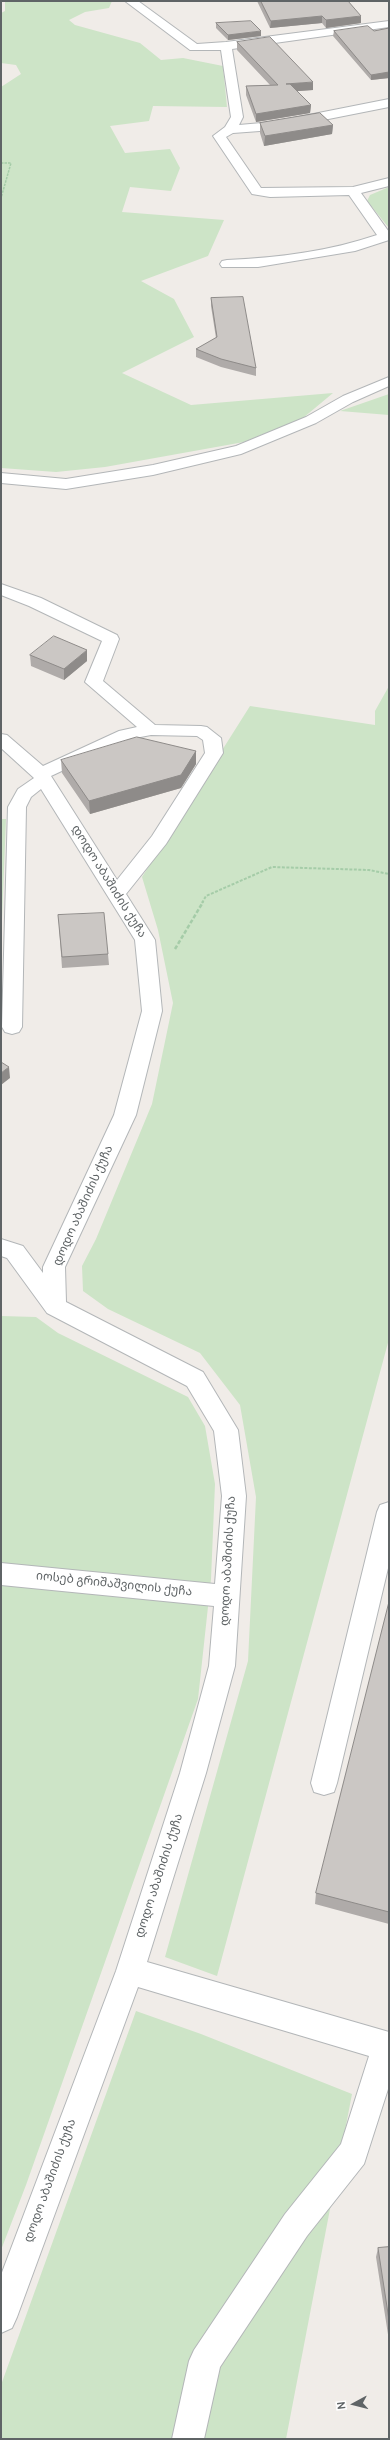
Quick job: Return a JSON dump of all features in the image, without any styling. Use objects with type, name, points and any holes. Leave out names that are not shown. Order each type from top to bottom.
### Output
[{"type":"street","points":[[132,1],[194,48],[226,46],[389,24]]},
{"type":"street","points":[[226,46],[237,117],[230,129],[219,136],[257,191],[270,194],[353,191],[389,182]]},
{"type":"street","points":[[230,129],[273,126],[389,103]]},
{"type":"street","points":[[227,264],[258,263],[355,247],[387,237],[353,191]]},
{"type":"street","points":[[1,478],[66,484],[152,470],[241,449],[311,420],[348,399],[389,381]]},
{"type":"street","points":[[1,589],[35,602],[111,639],[94,682],[151,730]]},
{"type":"street","points":[[12,1027],[17,807],[20,796],[26,789],[43,777],[125,735],[151,730],[201,731],[212,738],[214,754],[159,840],[116,893]]},
{"type":"street","name":"დოდო აბაშიძის ქუჩა","points":[[1,739],[43,777],[145,940],[152,1011],[125,1116],[54,1266],[55,1307],[195,1379],[226,1430],[234,1496],[222,1666],[193,1773],[130,1971],[1,2316]]},
{"type":"street","points":[[1,1247],[15,1252],[55,1307]]},
{"type":"street","points":[[324,1783],[389,1512]]},
{"type":"street","name":"იოსებ გრიშაშვილის ქუჩა","points":[[1,1574],[227,1596]]},
{"type":"street","points":[[130,1971],[388,2046],[353,2153],[296,2225],[205,2360],[188,2439]]},
{"type":"path","points":[[1,163],[11,163],[1,198]]},
{"type":"path","points":[[174,950],[206,896],[272,867],[369,870],[389,874]]},
{"type":"green space","points":[[5,1],[112,1],[109,8],[85,12],[69,20],[75,25],[140,43],[161,60],[183,58],[223,66],[227,107],[153,106],[149,121],[110,126],[125,153],[170,149],[180,168],[171,191],[130,187],[122,212],[224,220],[208,256],[141,281],[174,299],[194,337],[122,373],[191,405],[333,393],[303,418],[244,442],[105,467],[56,472],[1,468],[1,87],[21,74],[16,65],[1,63],[1,13],[5,11]]},
{"type":"green space","points":[[389,187],[389,228],[367,201],[370,195]]},
{"type":"green space","points":[[389,394],[389,415],[340,411]]},
{"type":"green space","points":[[389,686],[389,1339],[217,1976],[165,1957],[248,1661],[256,1497],[240,1405],[200,1353],[108,1309],[83,1291],[82,1266],[96,1239],[152,1104],[173,1003],[158,930],[142,877],[250,706],[375,725],[375,711]]},
{"type":"green space","points":[[1,819],[6,819],[1,945]]},
{"type":"green space","points":[[1,1316],[36,1317],[58,1333],[188,1397],[205,1426],[215,1484],[211,1579],[198,1699],[26,2185],[1,2250]]},
{"type":"green space","points":[[136,2011],[201,2034],[352,2094],[286,2439],[1,2439],[1,2385]]},
{"type":"building","points":[[261,1],[348,1],[361,16],[326,20],[322,16],[271,21]]},
{"type":"building","points":[[251,21],[261,31],[228,35],[216,23]]},
{"type":"building","points":[[368,26],[374,31],[389,28],[389,72],[371,75],[334,31]]},
{"type":"building","points":[[270,37],[313,82],[286,84],[290,84],[311,105],[256,114],[246,86],[278,85],[237,42]]},
{"type":"building","points":[[320,113],[333,125],[265,136],[260,123]]},
{"type":"building","points":[[243,297],[256,368],[221,359],[196,349],[217,337],[211,298]]},
{"type":"building","points":[[54,636],[87,650],[64,669],[30,655]]},
{"type":"building","points":[[137,737],[196,751],[181,775],[89,801],[61,760]]},
{"type":"building","points":[[104,913],[108,954],[62,957],[58,915]]},
{"type":"building","points":[[1,1062],[9,1067],[1,1073]]},
{"type":"building","points":[[389,1602],[389,1912],[316,1893]]},
{"type":"building","points":[[389,2247],[389,2320],[378,2248]]}]
